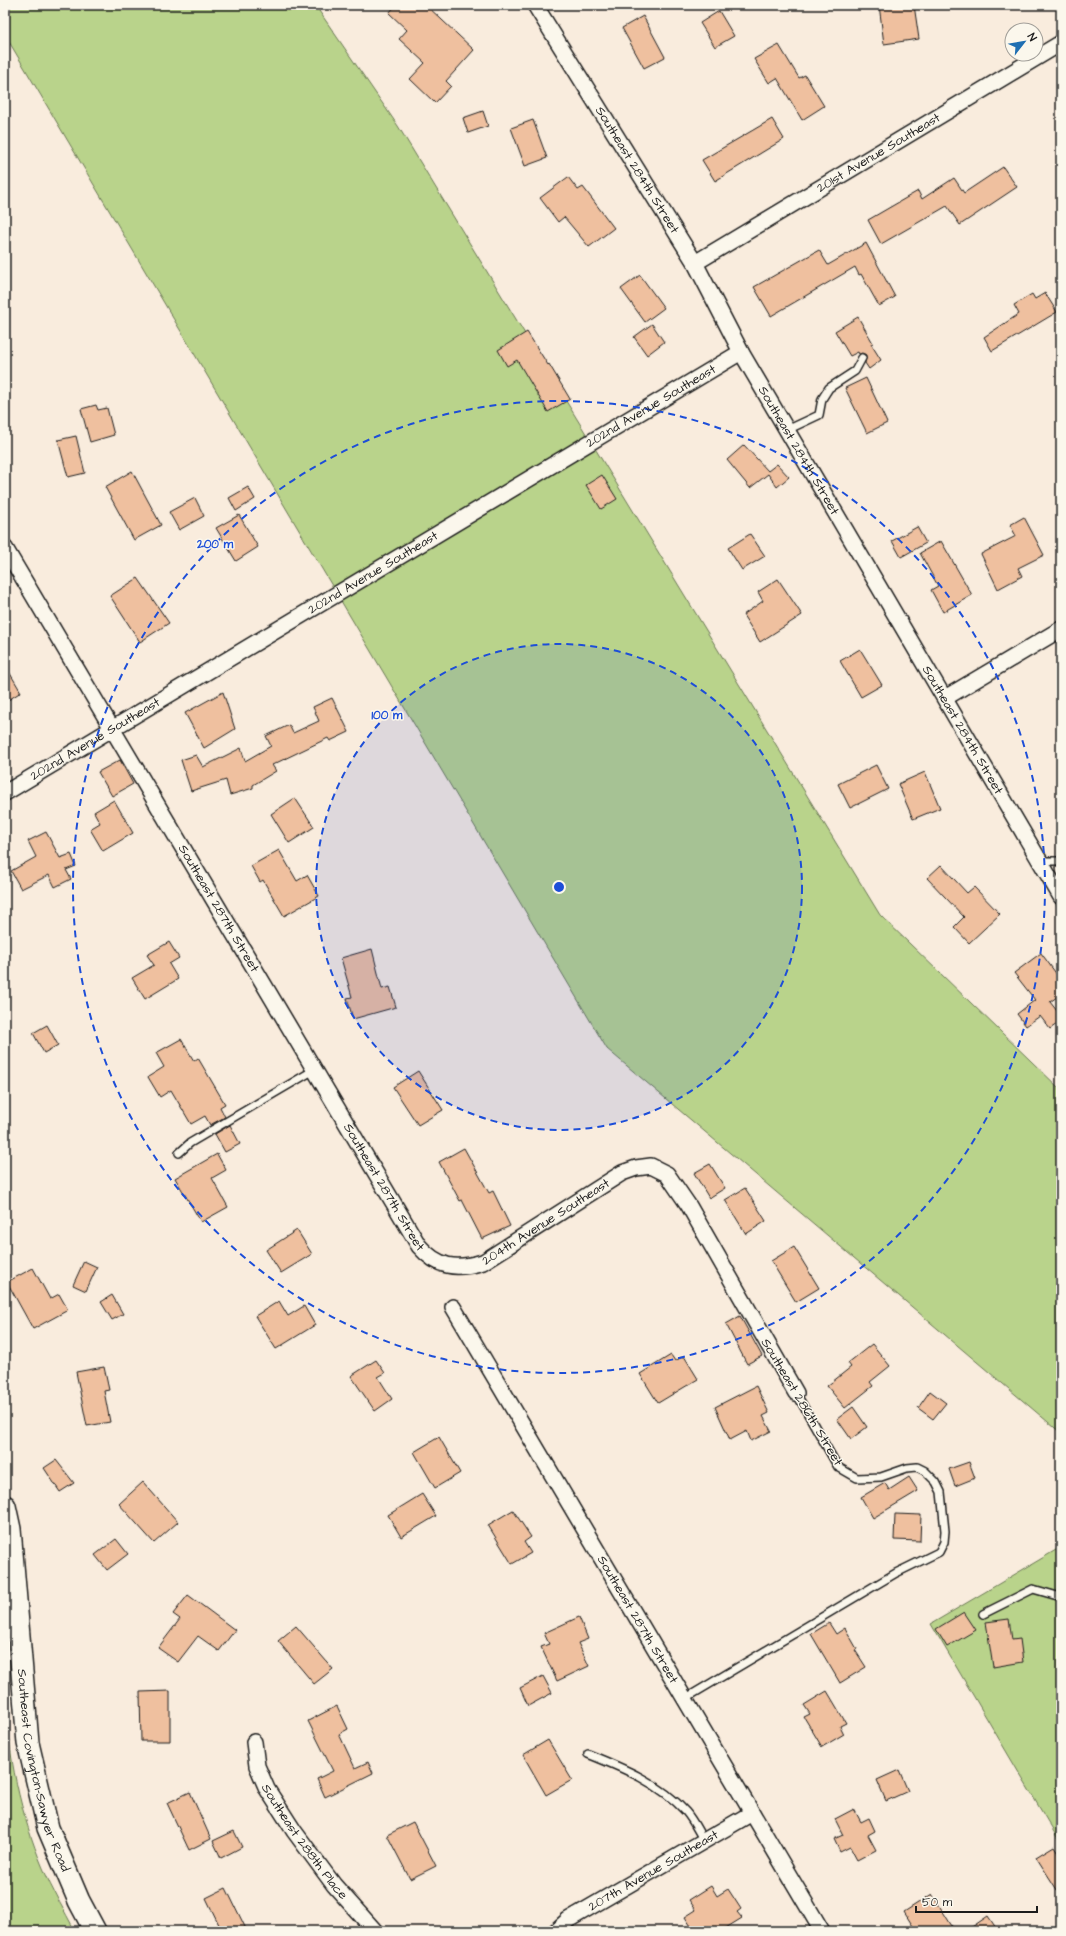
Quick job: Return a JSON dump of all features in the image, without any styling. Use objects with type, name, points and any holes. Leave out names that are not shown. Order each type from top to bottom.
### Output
[{"type":"street","name":"Southeast 284th Street","points":[[535,5],[695,263],[741,352],[1061,897]]},
{"type":"street","name":"201st Avenue Southeast","points":[[695,263],[1061,43]]},
{"type":"street","name":"202nd Avenue Southeast","points":[[5,793],[741,352]]},
{"type":"street","name":"Southeast 287th Street","points":[[5,548],[419,1246],[428,1257],[438,1263]]},
{"type":"street","points":[[945,698],[1061,629]]},
{"type":"street","name":"204th Avenue Southeast","points":[[438,1263],[467,1267],[483,1262],[622,1173],[636,1168],[652,1166]]},
{"type":"street","name":"Southeast 286th Street","points":[[652,1166],[667,1174],[689,1206],[796,1393]]},
{"type":"street","name":"Southeast 287th Street","points":[[453,1307],[686,1698],[822,1931]]},
{"type":"street","name":"Southeast Covington-Sawyer Road","points":[[5,1506],[10,1529],[28,1743],[48,1828],[79,1902],[94,1931]]},
{"type":"street","name":"Southeast 288th Place","points":[[254,1742],[258,1766],[266,1789],[294,1831],[334,1885],[375,1931]]},
{"type":"street","name":"207th Avenue Southeast","points":[[556,1931],[568,1920],[752,1813]]},
{"type":"lane","points":[[787,430],[819,415],[822,399],[829,388],[855,371],[862,358]]},
{"type":"lane","points":[[1040,861],[1061,861]]},
{"type":"lane","points":[[179,1153],[190,1143],[314,1070]]},
{"type":"lane","name":"Southeast 286th Street","points":[[686,1698],[896,1573],[939,1552],[944,1542],[945,1531],[941,1492],[936,1482],[925,1471],[916,1467],[907,1468],[881,1477],[857,1478],[838,1467],[796,1393]]},
{"type":"lane","points":[[983,1614],[1033,1589],[1061,1597]]},
{"type":"lane","points":[[588,1754],[630,1772],[665,1792],[687,1812],[704,1841]]},
{"type":"green space","points":[[5,5],[315,5],[398,126],[880,915],[1061,1090],[1061,1433],[607,1049],[5,35]]},
{"type":"green space","points":[[1061,1547],[1061,1844],[931,1624]]},
{"type":"green space","points":[[5,1695],[12,1761],[16,1783],[28,1826],[54,1892],[75,1931],[5,1931]]},
{"type":"building","points":[[396,5],[426,5],[474,50],[446,81],[451,86],[435,103],[410,79],[425,63],[399,39],[407,30],[389,13]]},
{"type":"building","points":[[879,5],[914,5],[919,39],[884,44]]},
{"type":"building","points":[[719,11],[734,36],[715,47],[700,23]]},
{"type":"building","points":[[643,16],[665,57],[644,68],[622,28]]},
{"type":"building","points":[[779,45],[799,78],[805,75],[824,106],[802,120],[777,78],[769,83],[754,59]]},
{"type":"building","points":[[483,111],[488,126],[468,133],[463,118]]},
{"type":"building","points":[[772,119],[784,139],[715,181],[702,160]]},
{"type":"building","points":[[533,120],[547,158],[525,166],[511,128]]},
{"type":"building","points":[[1003,167],[1017,187],[960,225],[947,206],[881,244],[868,220],[918,191],[922,199],[954,178],[964,193]]},
{"type":"building","points":[[568,177],[578,190],[583,187],[614,228],[589,247],[564,217],[558,222],[540,198]]},
{"type":"building","points":[[866,243],[895,297],[879,306],[861,274],[859,275],[855,267],[771,316],[754,287],[819,250],[828,265]]},
{"type":"building","points":[[640,275],[664,308],[645,322],[621,289]]},
{"type":"building","points":[[1045,293],[1057,312],[992,351],[984,337],[1019,314],[1014,305],[1032,294],[1035,299]]},
{"type":"building","points":[[858,317],[873,343],[871,344],[881,360],[869,369],[865,363],[866,355],[862,353],[859,354],[858,352],[850,356],[835,331]]},
{"type":"building","points":[[652,324],[664,342],[647,355],[634,337]]},
{"type":"building","points":[[527,332],[548,365],[549,364],[570,399],[548,412],[517,360],[507,366],[498,350]]},
{"type":"building","points":[[866,378],[887,423],[867,433],[845,388]]},
{"type":"building","points":[[96,405],[98,410],[107,408],[114,435],[90,442],[81,409]]},
{"type":"building","points":[[76,436],[85,473],[68,477],[58,440]]},
{"type":"building","points":[[744,445],[768,471],[777,464],[789,477],[777,487],[768,474],[750,488],[727,460]]},
{"type":"building","points":[[132,471],[161,525],[134,540],[105,487]]},
{"type":"building","points":[[602,475],[617,499],[601,509],[586,485]]},
{"type":"building","points":[[248,487],[255,499],[236,511],[229,498]]},
{"type":"building","points":[[195,498],[204,516],[179,530],[169,512]]},
{"type":"building","points":[[239,515],[258,547],[236,561],[216,528]]},
{"type":"building","points":[[1024,517],[1044,555],[1018,568],[1022,576],[998,589],[981,554],[1016,536],[1010,525]]},
{"type":"building","points":[[917,527],[926,543],[901,557],[892,541]]},
{"type":"building","points":[[750,534],[765,556],[742,570],[728,548]]},
{"type":"building","points":[[941,541],[972,595],[943,612],[931,590],[938,586],[920,553]]},
{"type":"building","points":[[138,578],[169,623],[140,642],[110,596]]},
{"type":"building","points":[[778,579],[802,615],[760,642],[743,615],[763,601],[758,592]]},
{"type":"building","points":[[860,649],[882,685],[861,697],[840,661]]},
{"type":"building","points":[[5,665],[21,692],[5,702]]},
{"type":"building","points":[[223,692],[235,729],[204,748],[185,713]]},
{"type":"building","points":[[332,698],[349,732],[330,741],[328,738],[272,765],[276,771],[253,785],[253,788],[230,795],[226,780],[191,791],[181,760],[196,755],[203,767],[241,748],[245,761],[271,746],[266,736],[289,725],[293,733],[319,721],[313,707]]},
{"type":"building","points":[[120,760],[133,784],[112,796],[98,772]]},
{"type":"building","points":[[876,765],[888,789],[850,808],[838,784]]},
{"type":"building","points":[[925,772],[940,808],[913,819],[898,784]]},
{"type":"building","points":[[295,798],[314,827],[289,843],[271,814]]},
{"type":"building","points":[[114,800],[133,833],[103,851],[90,829],[100,823],[94,812]]},
{"type":"building","points":[[46,832],[60,858],[71,854],[76,866],[66,870],[71,879],[55,887],[49,875],[21,889],[11,871],[36,857],[28,841]]},
{"type":"building","points":[[279,850],[297,881],[307,875],[319,896],[284,916],[263,880],[260,882],[251,866]]},
{"type":"building","points":[[941,865],[967,893],[974,887],[1000,914],[969,943],[954,927],[964,917],[927,878]]},
{"type":"building","points":[[169,942],[179,958],[169,964],[178,979],[145,999],[132,978],[154,965],[147,955]]},
{"type":"building","points":[[372,949],[382,989],[390,987],[396,1007],[353,1019],[347,998],[352,997],[341,958]]},
{"type":"building","points":[[1041,953],[1061,980],[1061,994],[1050,1002],[1061,1016],[1061,1021],[1050,1029],[1040,1016],[1026,1026],[1017,1014],[1035,1000],[1014,973]]},
{"type":"building","points":[[47,1025],[58,1045],[44,1053],[33,1033]]},
{"type":"building","points":[[181,1039],[194,1061],[198,1058],[225,1104],[220,1107],[225,1117],[210,1125],[205,1116],[191,1124],[171,1090],[160,1097],[148,1077],[164,1067],[156,1053]]},
{"type":"building","points":[[418,1071],[443,1110],[418,1125],[393,1087]]},
{"type":"building","points":[[230,1125],[240,1144],[225,1152],[215,1134]]},
{"type":"building","points":[[464,1148],[489,1193],[493,1191],[510,1226],[482,1239],[462,1200],[460,1201],[439,1162]]},
{"type":"building","points":[[217,1154],[226,1170],[212,1178],[228,1207],[201,1222],[175,1178]]},
{"type":"building","points":[[710,1164],[725,1188],[709,1198],[694,1173]]},
{"type":"building","points":[[745,1188],[766,1221],[746,1234],[725,1200]]},
{"type":"building","points":[[297,1230],[312,1254],[281,1273],[266,1250]]},
{"type":"building","points":[[794,1247],[819,1288],[796,1302],[771,1261]]},
{"type":"building","points":[[84,1261],[97,1267],[86,1291],[73,1285]]},
{"type":"building","points":[[33,1268],[50,1299],[59,1294],[68,1310],[33,1329],[7,1282]]},
{"type":"building","points":[[112,1295],[123,1314],[112,1320],[101,1302]]},
{"type":"building","points":[[279,1301],[288,1316],[304,1306],[315,1325],[276,1349],[255,1316]]},
{"type":"building","points":[[740,1316],[762,1356],[747,1364],[726,1324]]},
{"type":"building","points":[[872,1344],[890,1366],[870,1382],[873,1386],[845,1408],[827,1386],[851,1367],[848,1363]]},
{"type":"building","points":[[671,1355],[675,1361],[684,1356],[698,1379],[658,1403],[640,1374]]},
{"type":"building","points":[[376,1360],[385,1373],[378,1377],[392,1399],[375,1411],[351,1376]]},
{"type":"building","points":[[104,1367],[109,1390],[104,1391],[110,1422],[87,1426],[76,1372]]},
{"type":"building","points":[[756,1386],[769,1413],[763,1416],[771,1431],[751,1441],[747,1431],[730,1440],[715,1407]]},
{"type":"building","points":[[930,1391],[946,1403],[933,1419],[918,1408]]},
{"type":"building","points":[[853,1407],[867,1427],[851,1439],[837,1419]]},
{"type":"building","points":[[439,1437],[460,1473],[435,1488],[414,1452]]},
{"type":"building","points":[[56,1460],[74,1483],[60,1492],[44,1468]]},
{"type":"building","points":[[969,1462],[975,1478],[955,1486],[949,1469]]},
{"type":"building","points":[[909,1477],[918,1491],[873,1518],[861,1497],[885,1483],[889,1490]]},
{"type":"building","points":[[143,1482],[178,1522],[154,1543],[119,1504]]},
{"type":"building","points":[[422,1494],[436,1516],[401,1537],[388,1515]]},
{"type":"building","points":[[513,1510],[531,1537],[524,1542],[531,1553],[512,1564],[488,1525]]},
{"type":"building","points":[[895,1514],[921,1515],[920,1541],[894,1540]]},
{"type":"building","points":[[116,1539],[128,1554],[107,1570],[95,1555]]},
{"type":"building","points":[[188,1595],[235,1630],[219,1651],[198,1636],[178,1662],[158,1648],[180,1619],[173,1614]]},
{"type":"building","points":[[964,1612],[976,1630],[947,1647],[936,1629]]},
{"type":"building","points":[[579,1617],[588,1639],[578,1643],[589,1666],[557,1681],[541,1647],[549,1644],[544,1633]]},
{"type":"building","points":[[1009,1619],[1012,1640],[1020,1639],[1023,1662],[993,1667],[986,1622]]},
{"type":"building","points":[[829,1623],[836,1634],[845,1628],[857,1649],[855,1650],[866,1667],[840,1683],[811,1634]]},
{"type":"building","points":[[296,1626],[333,1669],[314,1684],[278,1641]]},
{"type":"building","points":[[543,1676],[552,1693],[528,1706],[520,1688]]},
{"type":"building","points":[[170,1691],[170,1741],[141,1741],[140,1692]]},
{"type":"building","points":[[827,1691],[846,1723],[840,1726],[844,1734],[822,1747],[804,1717],[810,1714],[804,1705]]},
{"type":"building","points":[[337,1706],[348,1729],[339,1734],[355,1768],[368,1762],[373,1773],[325,1797],[317,1779],[333,1771],[308,1721]]},
{"type":"building","points":[[548,1740],[572,1780],[546,1795],[523,1755]]},
{"type":"building","points":[[899,1770],[908,1791],[886,1801],[877,1780]]},
{"type":"building","points":[[190,1792],[211,1839],[189,1850],[167,1803]]},
{"type":"building","points":[[854,1809],[861,1822],[869,1818],[875,1831],[868,1835],[876,1850],[857,1860],[850,1847],[840,1852],[834,1839],[843,1835],[835,1819]]},
{"type":"building","points":[[413,1822],[436,1866],[410,1879],[387,1835]]},
{"type":"building","points":[[234,1831],[242,1847],[221,1858],[213,1841]]},
{"type":"building","points":[[1054,1846],[1061,1857],[1061,1896],[1036,1857]]},
{"type":"building","points":[[711,1886],[717,1896],[728,1889],[741,1909],[737,1912],[742,1918],[721,1931],[694,1931],[685,1917],[696,1910],[689,1900]]},
{"type":"building","points":[[226,1888],[247,1931],[222,1931],[206,1898]]},
{"type":"building","points":[[932,1894],[955,1931],[916,1931],[904,1912]]},
{"type":"building","points":[[988,1916],[998,1931],[966,1931]]}]
